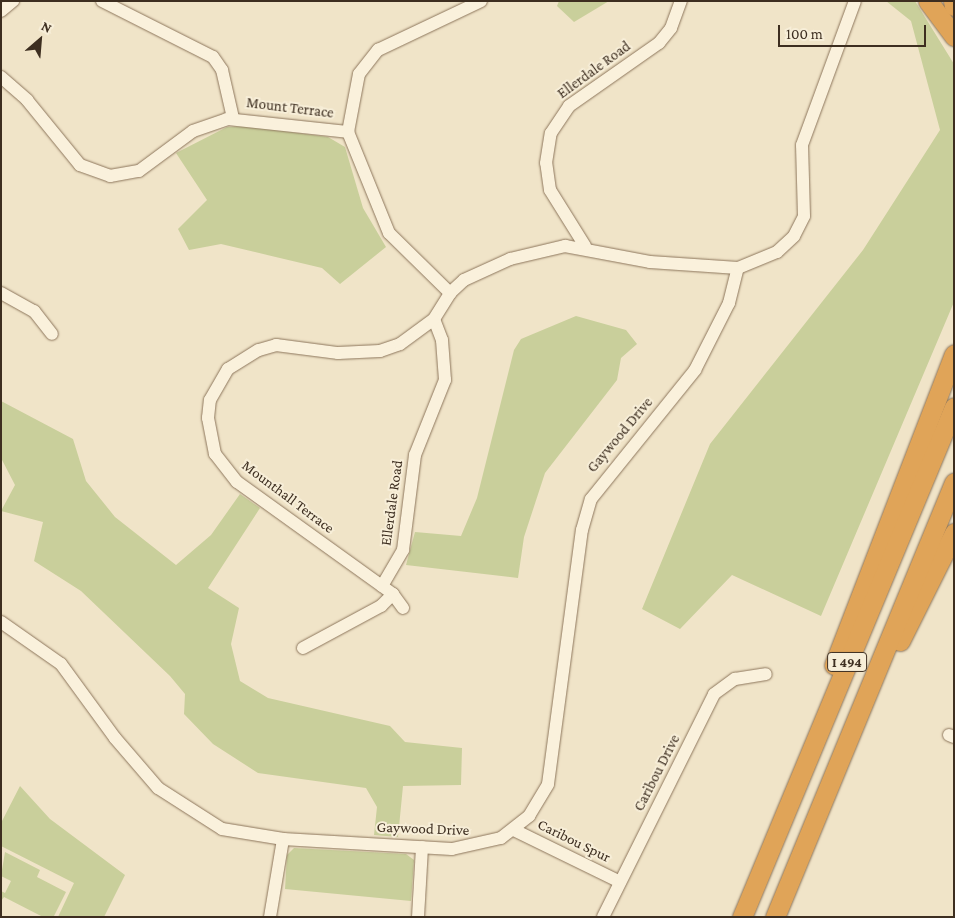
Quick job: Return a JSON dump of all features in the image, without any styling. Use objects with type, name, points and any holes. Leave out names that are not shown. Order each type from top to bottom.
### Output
[{"type":"highway","points":[[928,1],[954,36]]},
{"type":"highway","points":[[953,1],[954,6]]},
{"type":"highway","points":[[811,748],[846,630],[954,354]]},
{"type":"highway","name":"I 494","points":[[742,917],[954,407]]},
{"type":"highway","name":"I 494","points":[[775,917],[954,482]]},
{"type":"highway","points":[[868,688],[893,654],[954,533]]},
{"type":"street","points":[[1,11],[13,1]]},
{"type":"street","points":[[102,1],[213,57],[222,70],[233,118]]},
{"type":"street","points":[[348,132],[359,74],[378,50],[480,1]]},
{"type":"street","name":"Ellerdale Road","points":[[585,246],[550,190],[546,163],[551,133],[569,106],[659,43],[671,28],[681,1]]},
{"type":"street","points":[[434,319],[450,293],[464,280],[510,259],[546,249],[585,246],[650,262],[738,268],[777,252],[801,225],[806,206],[802,145],[855,1]]},
{"type":"street","name":"Mount Terrace","points":[[1,77],[27,100],[80,165],[110,176],[139,171],[193,131],[233,118],[348,132],[389,233],[450,293]]},
{"type":"street","name":"Gaywood Drive","points":[[1,622],[23,633],[61,664],[135,764],[170,798],[222,829],[283,839],[469,848],[514,830],[540,802],[550,775],[582,530],[592,499],[695,370],[732,297],[738,268]]},
{"type":"street","points":[[1,293],[34,311],[52,334]]},
{"type":"street","name":"Ellerdale Road","points":[[382,586],[403,550],[412,464],[445,380],[442,340],[434,319]]},
{"type":"street","name":"Mounthall Terrace","points":[[403,608],[393,594],[225,469],[209,436],[210,400],[228,369],[259,350],[276,345],[338,353],[380,351],[400,344],[434,319]]},
{"type":"street","points":[[303,648],[381,606],[393,594]]},
{"type":"street","name":"Caribou Drive","points":[[603,917],[714,694],[735,679],[766,674]]},
{"type":"street","name":"Caribou Spur","points":[[514,830],[620,882]]},
{"type":"street","points":[[270,917],[283,839]]},
{"type":"street","points":[[418,917],[422,847]]},
{"type":"green space","points":[[559,1],[609,1],[574,22],[557,6]]},
{"type":"green space","points":[[886,1],[915,1],[954,64],[954,302],[821,616],[732,575],[680,629],[642,609],[710,444],[863,250],[940,130],[911,21]]},
{"type":"green space","points":[[246,126],[328,137],[345,147],[363,208],[386,247],[340,284],[322,268],[221,244],[189,250],[178,229],[207,200],[176,153],[227,127]]},
{"type":"green space","points":[[576,316],[626,330],[637,344],[621,358],[617,380],[545,473],[524,537],[518,578],[406,565],[415,532],[461,536],[477,498],[514,350],[521,339]]},
{"type":"green space","points":[[1,401],[73,439],[86,481],[115,517],[176,565],[211,535],[240,494],[260,508],[208,588],[239,608],[231,644],[240,681],[268,698],[390,726],[405,742],[462,748],[461,785],[403,786],[398,837],[374,835],[377,807],[366,788],[258,773],[213,744],[184,714],[185,694],[170,676],[81,591],[34,561],[43,522],[1,511],[15,485],[1,458]]},
{"type":"green space","points":[[20,786],[50,819],[125,875],[104,917],[58,917],[74,883],[1,846],[1,823]]},
{"type":"green space","points":[[294,848],[406,854],[414,860],[411,901],[285,889],[287,855]]},
{"type":"green space","points":[[5,852],[40,870],[37,877],[66,892],[54,916],[43,917],[4,897],[1,901],[1,891],[5,893],[11,881],[1,876]]}]
